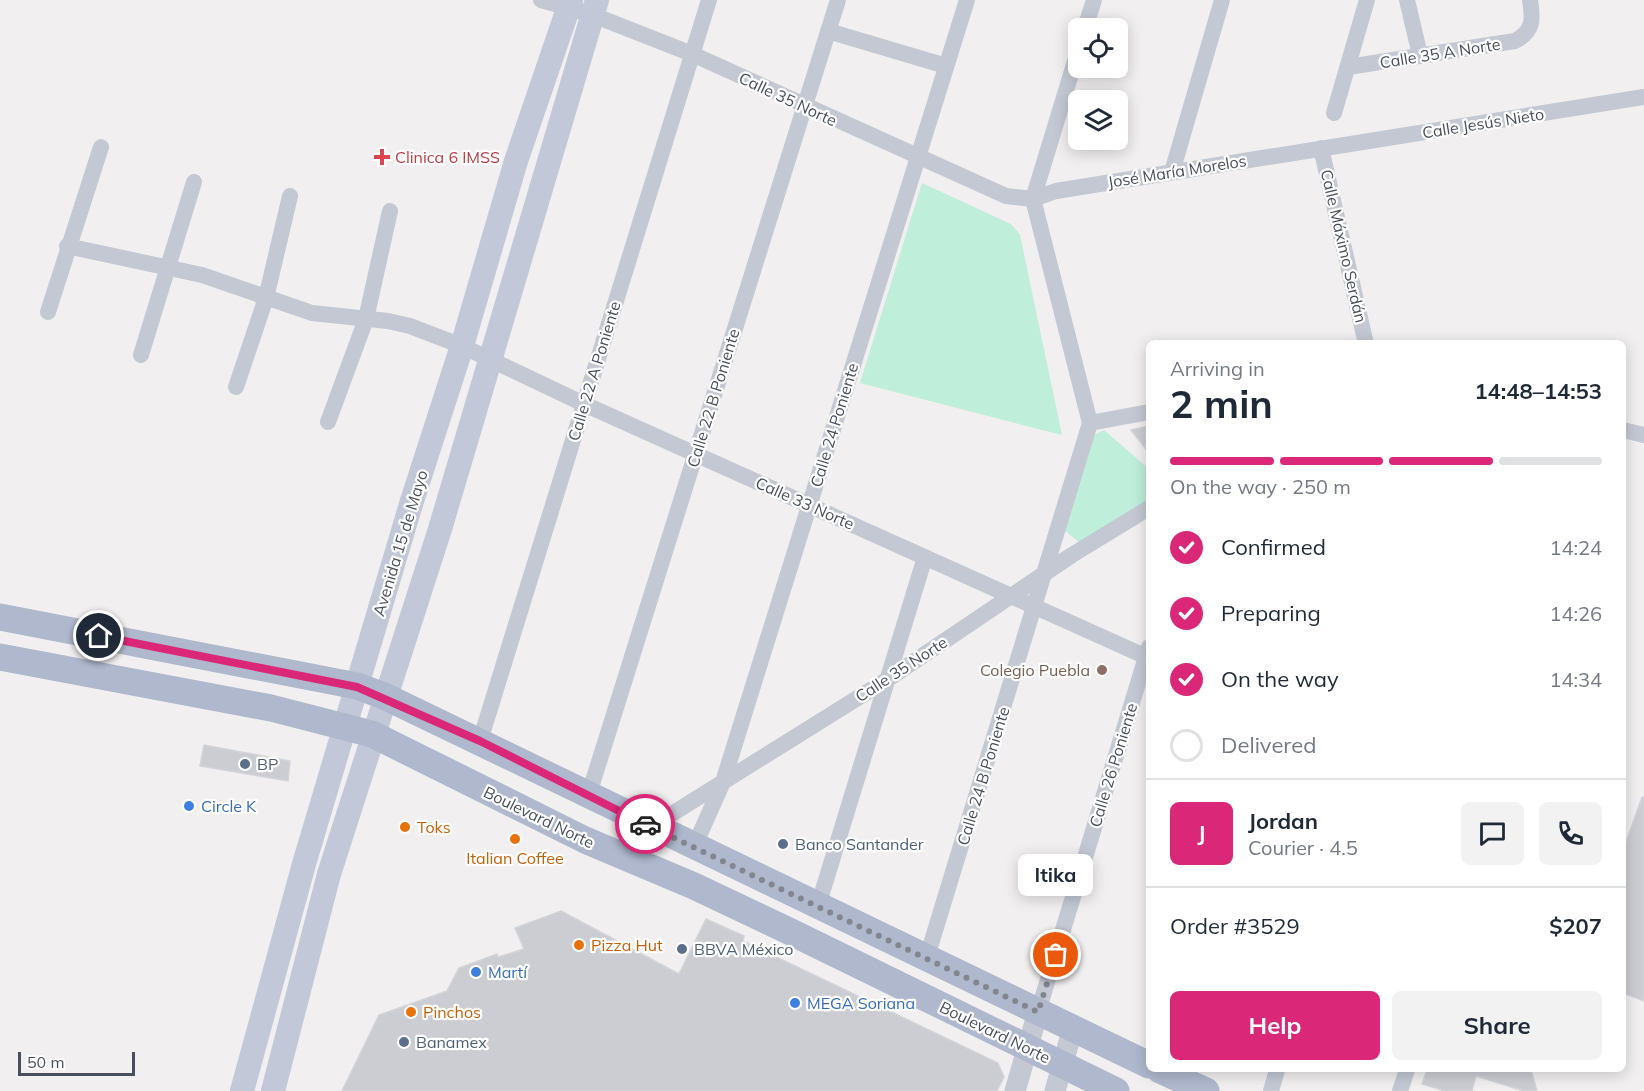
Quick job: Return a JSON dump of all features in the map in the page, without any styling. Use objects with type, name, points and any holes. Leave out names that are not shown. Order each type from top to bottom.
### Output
[{"type":"main road","name":"Avenida 15 de Mayo","points":[[242,1091],[267,995],[345,726],[462,346],[516,161],[570,4]]},
{"type":"main road","name":"Avenida 15 de Mayo","points":[[273,1091],[329,874],[384,696],[440,529],[595,8]]},
{"type":"main road","points":[[0,617],[357,687],[384,696],[480,741],[651,827],[1146,1064]]},
{"type":"main road","name":"Boulevard Norte","points":[[0,657],[209,695],[372,734],[585,840],[723,900],[1116,1091]]},
{"type":"main road","points":[[1164,1072],[1206,1091]]},
{"type":"street","name":"Calle 35 Norte","points":[[541,0],[595,8],[917,158],[1006,196],[1033,199]]},
{"type":"street","name":"Calle 22 A Poniente","points":[[480,741],[709,0]]},
{"type":"street","name":"Calle 22 B Poniente","points":[[588,796],[838,0]]},
{"type":"street","name":"Calle 24 Poniente","points":[[694,847],[723,782],[967,0]]},
{"type":"street","points":[[1088,18],[1094,0]]},
{"type":"street","points":[[1172,172],[1222,0]]},
{"type":"street","points":[[1334,113],[1367,0]]},
{"type":"street","points":[[1407,0],[1420,55]]},
{"type":"street","name":"Calle 35 A Norte","points":[[1348,67],[1515,41],[1528,32],[1532,24],[1530,0]]},
{"type":"street","points":[[828,30],[946,66]]},
{"type":"street","points":[[1070,78],[1033,199],[1090,423],[1146,413]]},
{"type":"street","name":"Calle Jesús Nieto","points":[[1321,148],[1644,97]]},
{"type":"street","points":[[48,312],[101,147]]},
{"type":"street","name":"José María Morelos","points":[[1033,199],[1056,191],[1321,148]]},
{"type":"street","name":"Calle Máximo Serdán","points":[[1321,148],[1365,340]]},
{"type":"street","points":[[141,355],[194,182]]},
{"type":"street","points":[[236,387],[266,297],[290,196]]},
{"type":"street","points":[[328,422],[366,319],[390,211]]},
{"type":"street","name":"Calle 33 Norte","points":[[68,246],[202,275],[312,313],[410,326],[462,346],[584,404],[1011,596],[1146,653]]},
{"type":"street","name":"Calle 24 B Poniente","points":[[927,957],[1090,423]]},
{"type":"street","points":[[1626,431],[1644,435]]},
{"type":"street","name":"Calle 35 Norte","points":[[651,827],[888,679],[1011,596],[1146,510]]},
{"type":"street","points":[[818,906],[925,557]]},
{"type":"street","name":"Calle 26 Poniente","points":[[1015,1091],[1026,1048],[1146,661]]},
{"type":"street","points":[[1055,1091],[1073,1028]]},
{"type":"street","points":[[1271,1091],[1276,1072]]},
{"type":"street","points":[[1400,1091],[1406,1072]]},
{"type":"green space","points":[[922,183],[1011,224],[1020,235],[1062,435],[860,383]]},
{"type":"green space","points":[[1104,430],[1146,466],[1146,503],[1079,542],[1065,531],[1092,436]]},
{"type":"building","points":[[1146,427],[1146,449],[1131,430]]},
{"type":"building","name":"BP","points":[[204,745],[290,761],[288,781],[200,766]]},
{"type":"building","points":[[1642,797],[1644,798],[1644,1001],[1626,994],[1626,842]]},
{"type":"building","points":[[561,911],[679,974],[706,919],[744,936],[743,941],[998,1063],[1004,1077],[997,1091],[342,1091],[379,1015],[447,991],[459,968],[497,954],[498,957],[524,949],[515,928]]},
{"type":"building","points":[[1426,1072],[1532,1072],[1537,1091],[1524,1091],[1476,1076],[1472,1091],[1445,1091],[1422,1084]]},
{"type":"way so far","points":[[645,824],[1038,1012],[1056,955]]},
{"type":"place","name":"Clinica 6 IMSS","points":[[382,157]]},
{"type":"place","name":"Colegio Puebla","points":[[1102,670]]},
{"type":"place","name":"BP","points":[[245,764]]},
{"type":"place","name":"Circle K","points":[[189,806]]},
{"type":"place","name":"Toks","points":[[405,827]]},
{"type":"place","name":"Italian Coffee","points":[[515,839]]},
{"type":"place","name":"Banco Santander","points":[[783,844]]},
{"type":"place","name":"Pizza Hut","points":[[579,945]]},
{"type":"place","name":"BBVA México","points":[[682,949]]},
{"type":"place","name":"Itika","points":[[1056,955]]},
{"type":"place","name":"Martí","points":[[476,972]]},
{"type":"place","name":"MEGA Soriana","points":[[795,1003]]},
{"type":"place","name":"Pinchos","points":[[411,1012]]},
{"type":"place","name":"Banamex","points":[[404,1042]]},
{"type":"route","points":[[99,636],[286,672],[357,687],[384,696],[480,741],[645,824]]}]
